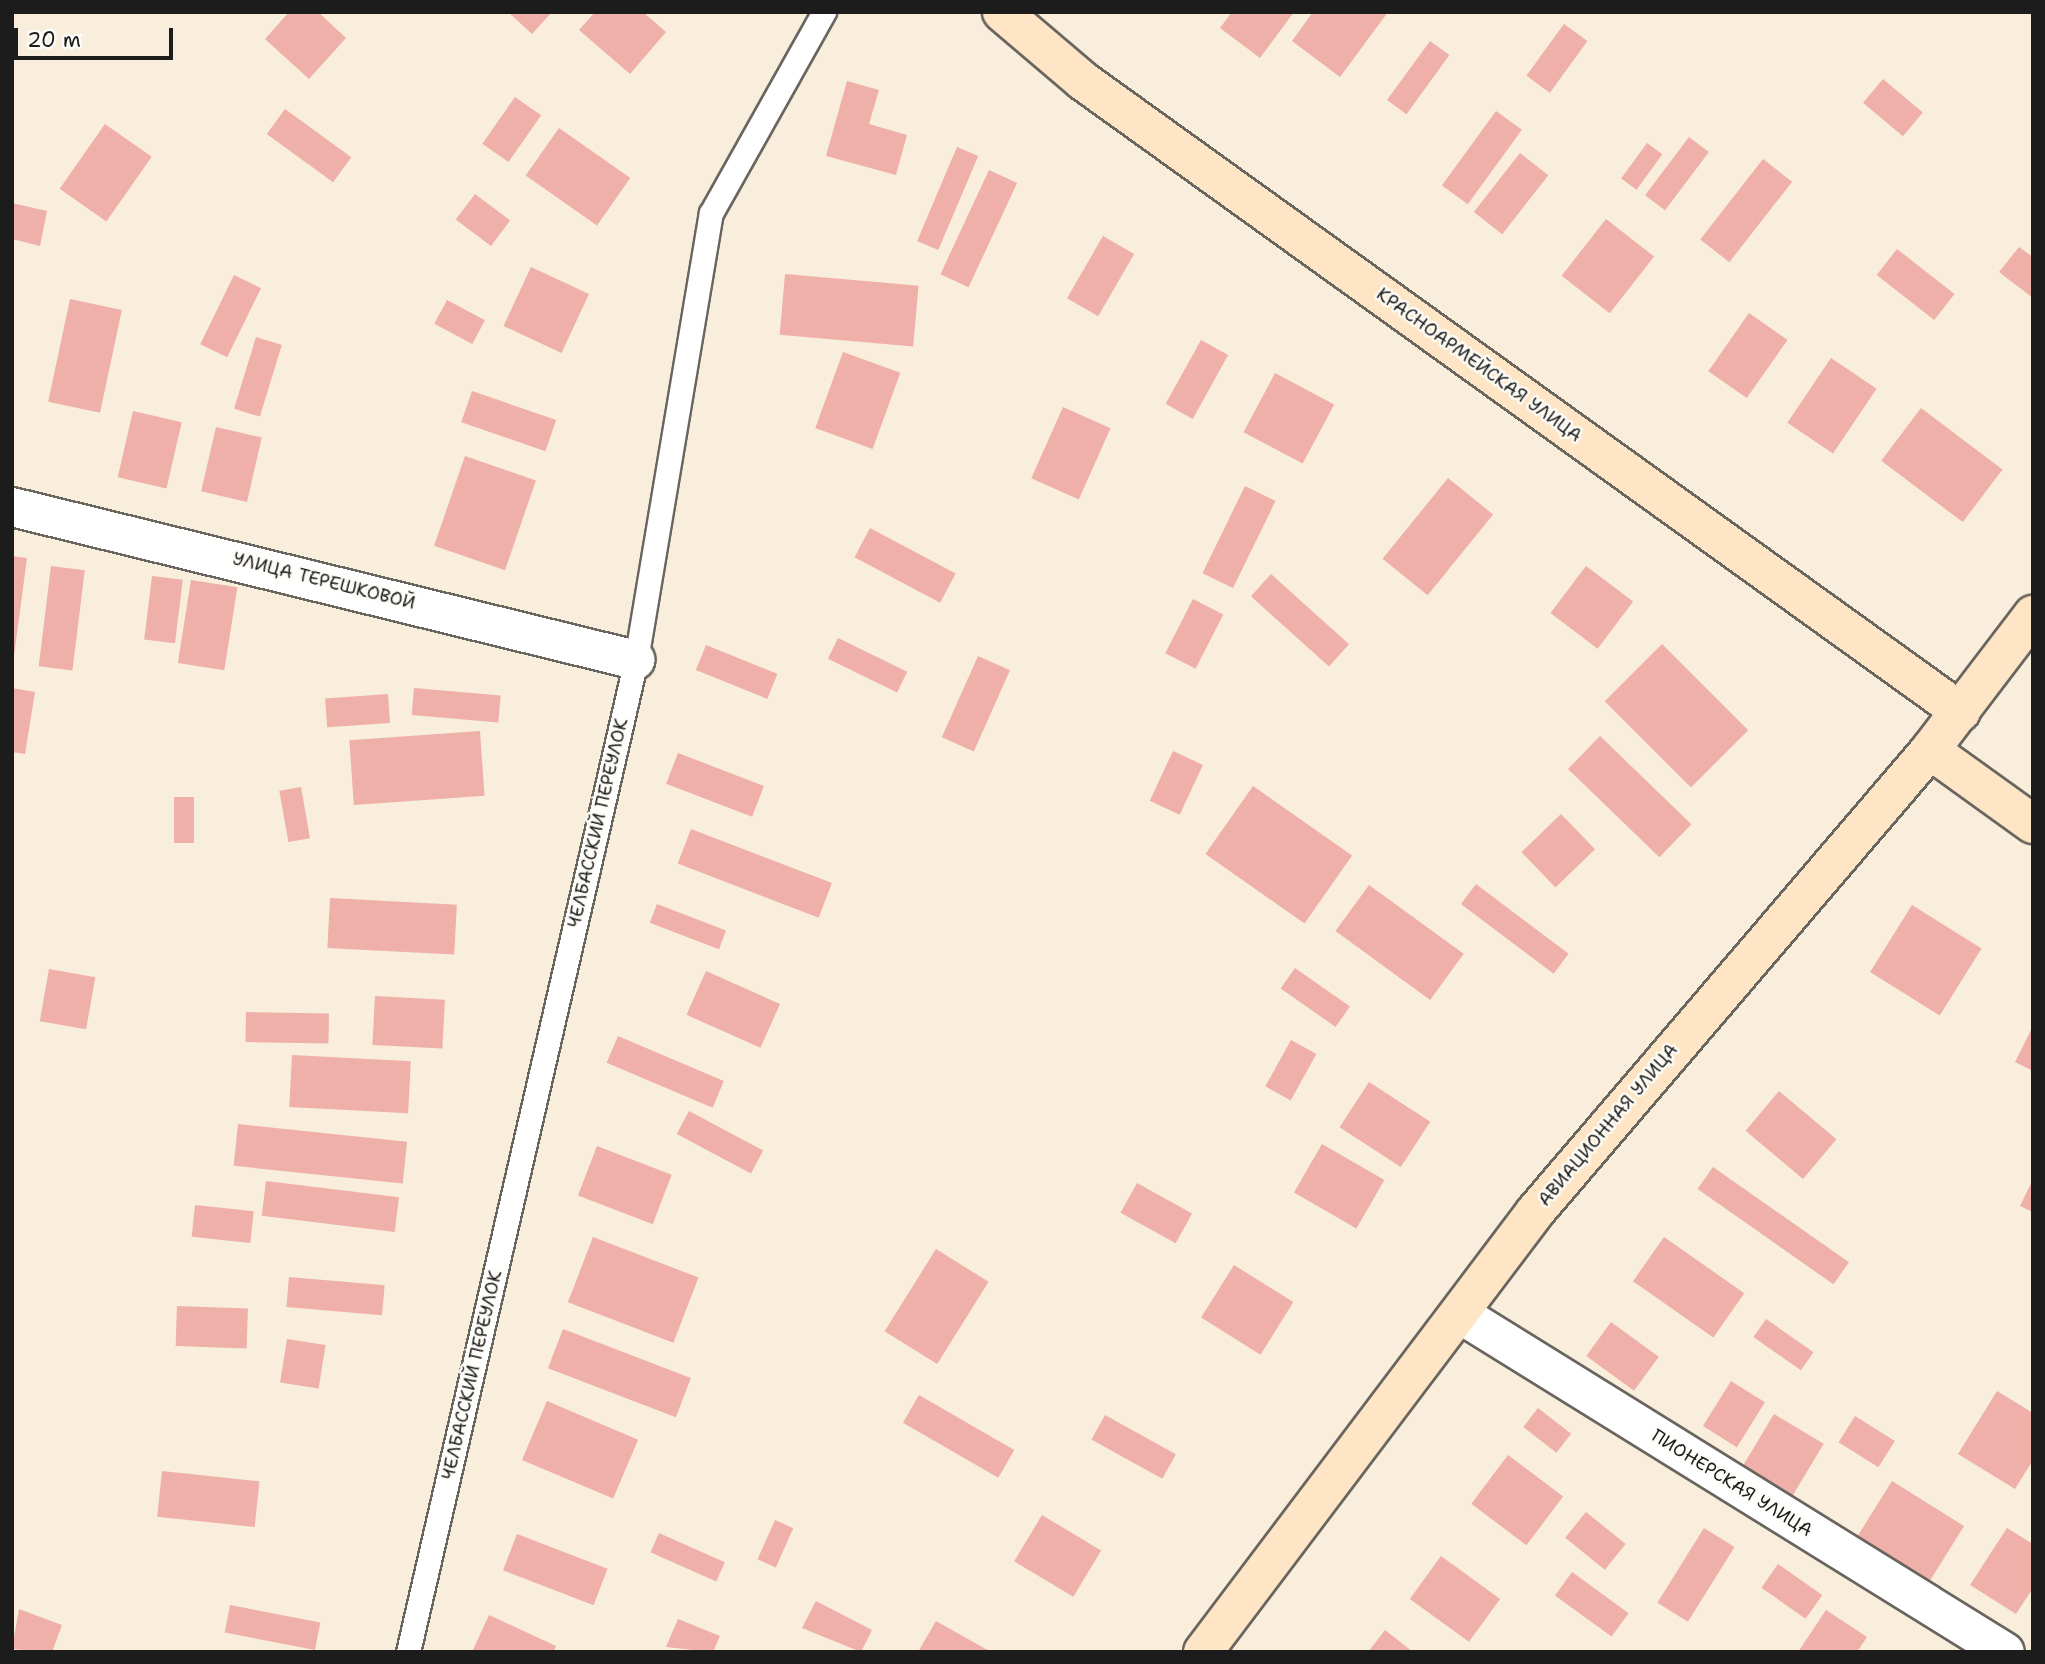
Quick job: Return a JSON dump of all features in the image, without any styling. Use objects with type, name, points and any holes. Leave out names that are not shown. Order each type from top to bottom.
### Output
[{"type":"main road","name":"КРАСНОАРМЕЙСКАЯ УЛИЦА","points":[[1002,12],[1083,80],[1961,712]]},
{"type":"main road","name":"АВИАЦИОННАЯ УЛИЦА","points":[[1203,1652],[1535,1212],[1734,973],[1930,750],[2033,615]]},
{"type":"main road","points":[[1930,750],[2033,824]]},
{"type":"street","name":"УЛИЦА ТЕРЕШКОВОЙ","points":[[12,507],[636,660]]},
{"type":"street","name":"ПИОНЕРСКАЯ УЛИЦА","points":[[1460,1314],[2005,1652]]},
{"type":"lane","name":"ЧЕЛБАССКИЙ ПЕРЕУЛОК","points":[[408,1652],[636,660],[710,213],[824,12]]},
{"type":"building","points":[[289,12],[318,12],[346,38],[309,79],[265,39]]},
{"type":"building","points":[[508,12],[552,12],[532,34]]},
{"type":"building","points":[[595,12],[643,12],[666,32],[630,74],[579,30]]},
{"type":"building","points":[[1232,12],[1294,12],[1260,58],[1220,28]]},
{"type":"building","points":[[1313,12],[1388,12],[1340,77],[1292,41]]},
{"type":"building","points":[[1564,24],[1587,41],[1550,93],[1526,76]]},
{"type":"building","points":[[1430,41],[1449,55],[1407,114],[1387,100]]},
{"type":"building","points":[[1883,79],[1923,112],[1903,136],[1863,103]]},
{"type":"building","points":[[847,81],[879,90],[869,124],[907,135],[896,175],[826,156]]},
{"type":"building","points":[[515,97],[541,115],[509,162],[482,144]]},
{"type":"building","points":[[285,109],[351,157],[333,182],[267,134]]},
{"type":"building","points":[[1496,111],[1522,130],[1468,204],[1442,185]]},
{"type":"building","points":[[105,124],[152,157],[106,221],[60,189]]},
{"type":"building","points":[[559,128],[630,178],[597,225],[526,176]]},
{"type":"building","points":[[1689,137],[1709,152],[1665,210],[1645,195]]},
{"type":"building","points":[[1647,143],[1662,154],[1637,190],[1621,179]]},
{"type":"building","points":[[957,147],[978,156],[938,250],[917,241]]},
{"type":"building","points":[[1520,153],[1548,175],[1502,234],[1474,212]]},
{"type":"building","points":[[1763,159],[1792,182],[1729,262],[1700,239]]},
{"type":"building","points":[[989,170],[1017,183],[968,287],[940,274]]},
{"type":"building","points":[[475,194],[510,220],[491,246],[456,220]]},
{"type":"building","points":[[12,203],[47,211],[40,246],[12,239]]},
{"type":"building","points":[[1606,219],[1654,257],[1610,313],[1562,276]]},
{"type":"building","points":[[1103,236],[1134,254],[1098,316],[1067,298]]},
{"type":"building","points":[[2019,247],[2033,257],[2033,298],[1999,272]]},
{"type":"building","points":[[1897,249],[1955,294],[1934,320],[1877,275]]},
{"type":"building","points":[[531,267],[589,294],[562,353],[504,326]]},
{"type":"building","points":[[785,274],[918,286],[913,346],[780,335]]},
{"type":"building","points":[[234,275],[261,288],[227,357],[200,344]]},
{"type":"building","points":[[70,299],[122,310],[100,413],[48,402]]},
{"type":"building","points":[[447,300],[485,320],[472,344],[434,324]]},
{"type":"building","points":[[1749,313],[1788,340],[1747,398],[1708,371]]},
{"type":"building","points":[[256,337],[282,345],[260,417],[234,409]]},
{"type":"building","points":[[1201,340],[1228,355],[1193,419],[1166,404]]},
{"type":"building","points":[[843,352],[900,373],[873,449],[815,428]]},
{"type":"building","points":[[1831,358],[1877,389],[1833,453],[1787,423]]},
{"type":"building","points":[[1275,373],[1334,404],[1303,464],[1244,432]]},
{"type":"building","points":[[472,391],[556,420],[545,451],[461,422]]},
{"type":"building","points":[[1063,407],[1111,428],[1079,499],[1031,478]]},
{"type":"building","points":[[1921,408],[2002,469],[1963,522],[1881,461]]},
{"type":"building","points":[[133,411],[182,422],[166,489],[118,477]]},
{"type":"building","points":[[216,427],[262,438],[247,502],[201,491]]},
{"type":"building","points":[[465,456],[536,480],[505,570],[434,546]]},
{"type":"building","points":[[1448,478],[1493,515],[1428,595],[1383,559]]},
{"type":"building","points":[[1245,486],[1276,501],[1233,588],[1202,573]]},
{"type":"building","points":[[870,528],[956,574],[940,603],[855,557]]},
{"type":"building","points":[[12,556],[27,558],[14,656],[12,656]]},
{"type":"building","points":[[51,566],[85,570],[72,670],[39,666]]},
{"type":"building","points":[[1586,566],[1633,602],[1598,649],[1550,613]]},
{"type":"building","points":[[1271,574],[1349,644],[1329,667],[1251,596]]},
{"type":"building","points":[[152,576],[183,580],[175,643],[144,640]]},
{"type":"building","points":[[191,580],[237,587],[224,670],[178,663]]},
{"type":"building","points":[[1193,599],[1223,614],[1196,669],[1165,653]]},
{"type":"building","points":[[838,638],[907,672],[897,692],[828,659]]},
{"type":"building","points":[[1662,644],[1748,730],[1691,788],[1605,701]]},
{"type":"building","points":[[706,645],[777,674],[767,699],[696,670]]},
{"type":"building","points":[[978,656],[1010,670],[974,752],[942,737]]},
{"type":"building","points":[[12,688],[35,692],[25,754],[12,752]]},
{"type":"building","points":[[414,688],[501,696],[498,722],[412,715]]},
{"type":"building","points":[[388,694],[390,723],[327,727],[325,698]]},
{"type":"building","points":[[480,731],[485,796],[354,805],[349,740]]},
{"type":"building","points":[[1600,736],[1691,824],[1659,857],[1568,769]]},
{"type":"building","points":[[1173,751],[1203,765],[1180,815],[1150,801]]},
{"type":"building","points":[[678,753],[764,786],[752,817],[666,784]]},
{"type":"building","points":[[1253,786],[1352,855],[1305,923],[1205,854]]},
{"type":"building","points":[[301,787],[310,838],[288,842],[279,791]]},
{"type":"building","points":[[174,797],[194,797],[194,843],[174,843]]},
{"type":"building","points":[[1561,814],[1595,849],[1555,887],[1521,852]]},
{"type":"building","points":[[691,829],[832,883],[819,918],[678,864]]},
{"type":"building","points":[[1476,884],[1569,954],[1554,974],[1461,904]]},
{"type":"building","points":[[1369,885],[1464,954],[1430,1000],[1335,931]]},
{"type":"building","points":[[330,898],[457,905],[454,955],[327,948]]},
{"type":"building","points":[[657,904],[726,931],[719,949],[650,923]]},
{"type":"building","points":[[1912,905],[1982,948],[1940,1015],[1870,972]]},
{"type":"building","points":[[1295,968],[1350,1006],[1336,1027],[1281,988]]},
{"type":"building","points":[[49,969],[95,977],[86,1029],[40,1021]]},
{"type":"building","points":[[706,971],[780,1004],[760,1048],[686,1015]]},
{"type":"building","points":[[375,996],[445,1000],[442,1049],[372,1045]]},
{"type":"building","points":[[246,1012],[329,1013],[328,1043],[245,1042]]},
{"type":"building","points":[[2033,1026],[2033,1071],[2015,1062]]},
{"type":"building","points":[[618,1036],[724,1081],[713,1108],[607,1063]]},
{"type":"building","points":[[1291,1040],[1316,1054],[1291,1100],[1265,1086]]},
{"type":"building","points":[[292,1055],[411,1061],[408,1113],[289,1107]]},
{"type":"building","points":[[1369,1082],[1430,1122],[1401,1167],[1340,1127]]},
{"type":"building","points":[[1779,1091],[1836,1139],[1803,1179],[1746,1131]]},
{"type":"building","points":[[689,1111],[763,1150],[751,1173],[677,1134]]},
{"type":"building","points":[[238,1124],[407,1142],[403,1184],[234,1166]]},
{"type":"building","points":[[1322,1144],[1384,1180],[1356,1228],[1294,1192]]},
{"type":"building","points":[[597,1146],[672,1175],[653,1224],[578,1195]]},
{"type":"building","points":[[1713,1167],[1849,1262],[1833,1284],[1698,1189]]},
{"type":"building","points":[[2033,1179],[2033,1212],[2020,1206]]},
{"type":"building","points":[[266,1181],[399,1197],[395,1232],[262,1216]]},
{"type":"building","points":[[1137,1183],[1192,1214],[1176,1243],[1121,1213]]},
{"type":"building","points":[[195,1205],[254,1211],[250,1243],[192,1237]]},
{"type":"building","points":[[593,1237],[698,1277],[673,1343],[568,1302]]},
{"type":"building","points":[[1664,1237],[1744,1293],[1713,1337],[1633,1281]]},
{"type":"building","points":[[936,1249],[989,1282],[937,1364],[885,1331]]},
{"type":"building","points":[[1234,1265],[1293,1302],[1261,1355],[1201,1318]]},
{"type":"building","points":[[289,1277],[385,1285],[382,1315],[286,1307]]},
{"type":"building","points":[[177,1306],[248,1308],[247,1348],[176,1346]]},
{"type":"building","points":[[1766,1319],[1814,1352],[1801,1370],[1753,1337]]},
{"type":"building","points":[[1611,1322],[1659,1357],[1634,1391],[1586,1356]]},
{"type":"building","points":[[563,1329],[691,1378],[676,1417],[548,1368]]},
{"type":"building","points":[[287,1339],[326,1345],[319,1389],[280,1382]]},
{"type":"building","points":[[1731,1381],[1765,1402],[1737,1447],[1703,1426]]},
{"type":"building","points":[[1997,1391],[2033,1413],[2033,1460],[2015,1489],[1958,1454]]},
{"type":"building","points":[[919,1395],[1014,1450],[998,1478],[903,1423]]},
{"type":"building","points":[[547,1401],[638,1440],[613,1499],[522,1460]]},
{"type":"building","points":[[1538,1408],[1571,1434],[1556,1453],[1523,1427]]},
{"type":"building","points":[[1774,1414],[1824,1444],[1792,1497],[1742,1467]]},
{"type":"building","points":[[1105,1415],[1176,1454],[1162,1479],[1091,1439]]},
{"type":"building","points":[[1855,1416],[1895,1441],[1878,1467],[1839,1442]]},
{"type":"building","points":[[1508,1455],[1563,1497],[1526,1545],[1471,1504]]},
{"type":"building","points":[[162,1471],[259,1481],[255,1527],[157,1517]]},
{"type":"building","points":[[1892,1481],[1964,1526],[1928,1584],[1856,1539]]},
{"type":"building","points":[[1586,1512],[1626,1544],[1605,1570],[1565,1538]]},
{"type":"building","points":[[1042,1515],[1101,1551],[1073,1597],[1014,1561]]},
{"type":"building","points":[[775,1520],[793,1528],[776,1567],[758,1559]]},
{"type":"building","points":[[1704,1528],[1735,1547],[1688,1622],[1657,1603]]},
{"type":"building","points":[[2007,1528],[2033,1544],[2033,1588],[2016,1614],[1970,1585]]},
{"type":"building","points":[[659,1533],[725,1562],[716,1581],[650,1552]]},
{"type":"building","points":[[517,1534],[608,1569],[594,1605],[503,1570]]},
{"type":"building","points":[[1441,1556],[1500,1599],[1469,1642],[1410,1599]]},
{"type":"building","points":[[1778,1564],[1822,1595],[1806,1619],[1761,1588]]},
{"type":"building","points":[[1572,1572],[1629,1613],[1612,1637],[1555,1595]]},
{"type":"building","points":[[816,1601],[872,1630],[861,1652],[802,1628]]},
{"type":"building","points":[[230,1605],[320,1623],[315,1650],[225,1632]]},
{"type":"building","points":[[19,1609],[62,1625],[52,1652],[12,1649]]},
{"type":"building","points":[[1826,1610],[1867,1637],[1857,1652],[1798,1652]]},
{"type":"building","points":[[489,1615],[556,1646],[554,1652],[472,1652]]},
{"type":"building","points":[[678,1619],[720,1636],[713,1652],[666,1647]]},
{"type":"building","points":[[936,1621],[991,1652],[918,1652]]},
{"type":"building","points":[[1385,1630],[1413,1652],[1368,1652]]}]
